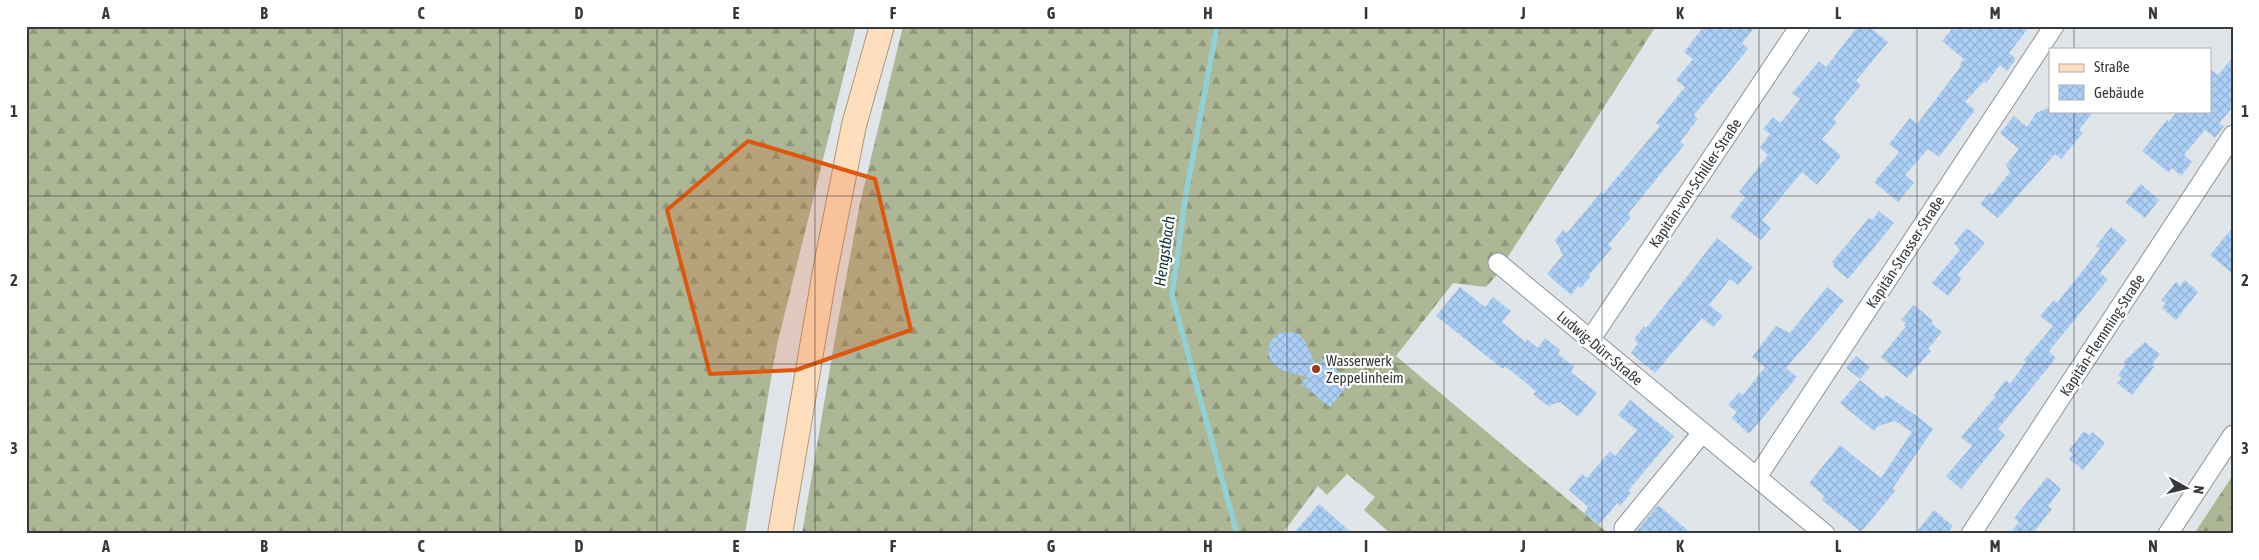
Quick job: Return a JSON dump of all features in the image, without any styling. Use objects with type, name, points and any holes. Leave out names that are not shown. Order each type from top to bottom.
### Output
[{"type":"main road","points":[[780,534],[825,272],[854,125],[882,26]]},
{"type":"street","name":"Kapitän-von-Schiller-Straße","points":[[1590,340],[1800,26]]},
{"type":"street","name":"Kapitän-Strasser-Straße","points":[[1757,477],[2054,26]]},
{"type":"street","name":"Kapitän-Flemming-Straße","points":[[1971,534],[2233,135]]},
{"type":"street","name":"Ludwig-Dürr-Straße","points":[[1498,262],[1825,534]]},
{"type":"street","points":[[1624,528],[1702,433]]},
{"type":"street","points":[[2168,534],[2233,435]]},
{"type":"highlighted area","points":[[748,141],[875,179],[911,330],[796,370],[710,374],[667,210]]},
{"type":"green space","points":[[26,26],[856,26],[776,349],[745,534],[26,534]]},
{"type":"green space","points":[[903,26],[1656,26],[1495,277],[1486,287],[1453,283],[1396,356],[1609,534],[1391,534],[1364,510],[1375,497],[1347,474],[1327,495],[1318,486],[1282,534],[802,534],[860,203]]},
{"type":"green space","points":[[2233,475],[2233,534],[2194,534]]},
{"type":"building","points":[[1704,26],[1756,26],[1742,43],[1748,49],[1694,115],[1698,119],[1680,142],[1684,145],[1628,214],[1631,217],[1608,245],[1612,248],[1589,275],[1591,276],[1581,288],[1578,286],[1571,295],[1547,274],[1563,255],[1555,240],[1563,230],[1567,233],[1601,192],[1603,194],[1660,126],[1656,123],[1685,87],[1676,80],[1693,59],[1684,52]]},
{"type":"building","points":[[1858,26],[1868,26],[1888,42],[1856,81],[1861,85],[1833,119],[1837,122],[1822,139],[1841,156],[1817,185],[1802,172],[1762,220],[1771,228],[1761,240],[1730,217],[1745,197],[1739,192],[1768,155],[1760,147],[1770,134],[1763,129],[1773,117],[1780,123],[1800,99],[1792,93],[1819,61],[1826,67]]},
{"type":"building","points":[[1954,26],[2030,26],[2009,53],[2016,59],[2007,71],[2000,65],[1986,83],[1984,81],[1965,102],[1975,110],[1939,157],[1928,149],[1905,175],[1914,183],[1898,202],[1874,182],[1899,152],[1889,144],[1910,118],[1917,124],[1961,66],[1960,64],[1964,59],[1942,41]]},
{"type":"building","points":[[2233,57],[2233,107],[2219,123],[2224,126],[2215,138],[2205,130],[2184,155],[2192,162],[2181,176],[2172,168],[2168,172],[2142,151],[2167,120],[2169,122],[2176,112],[2212,112],[2212,70],[2218,75]]},
{"type":"building","points":[[2049,107],[2049,112],[2093,112],[2079,130],[2083,133],[2061,159],[2055,154],[1998,218],[1980,204],[1989,193],[1992,195],[2010,172],[2006,165],[2019,149],[2000,133],[2014,116],[2027,127],[2036,113]]},
{"type":"building","points":[[2141,184],[2159,200],[2145,218],[2125,202]]},
{"type":"building","points":[[1879,211],[1894,223],[1848,279],[1833,266],[1832,262],[1869,218],[1872,220]]},
{"type":"building","points":[[2111,227],[2127,240],[2100,273],[2108,279],[2049,351],[2056,358],[1998,429],[2005,435],[1961,489],[1946,476],[1972,446],[1961,437],[1996,396],[1994,395],[2006,380],[2010,384],[2026,362],[2024,360],[2053,326],[2040,316],[2054,300],[2057,303],[2100,249],[2096,246]]},
{"type":"building","points":[[2233,227],[2233,274],[2210,255]]},
{"type":"building","points":[[1967,228],[1985,243],[1957,275],[1961,278],[1948,296],[1932,283],[1960,250],[1954,243]]},
{"type":"building","points":[[1717,238],[1753,267],[1738,285],[1730,279],[1709,305],[1723,316],[1713,327],[1702,318],[1655,373],[1631,353],[1638,343],[1634,339],[1644,326],[1646,328],[1653,320]]},
{"type":"building","points":[[2185,280],[2198,292],[2176,320],[2162,308],[2166,304],[2161,300],[2176,282],[2180,286]]},
{"type":"building","points":[[1460,287],[1485,307],[1493,297],[1511,311],[1502,322],[1525,342],[1527,339],[1538,348],[1545,338],[1560,350],[1558,354],[1574,367],[1571,372],[1597,393],[1578,417],[1560,402],[1548,406],[1533,394],[1536,391],[1505,366],[1503,369],[1436,316]]},
{"type":"building","points":[[1827,287],[1844,301],[1786,368],[1797,377],[1749,434],[1732,418],[1737,412],[1728,405],[1739,392],[1743,395],[1765,367],[1752,357],[1776,326],[1790,333]]},
{"type":"building","points":[[1914,305],[1933,321],[1931,323],[1942,332],[1928,349],[1931,351],[1907,378],[1881,357],[1906,326],[1904,325],[1906,323],[1901,320]]},
{"type":"building","name":"Wasserwerk Zeppelinheim","points":[[1280,333],[1297,333],[1305,341],[1316,366],[1322,359],[1351,381],[1330,407],[1301,384],[1307,377],[1280,370],[1271,362],[1268,351],[1271,340]]},
{"type":"building","points":[[2145,342],[2160,354],[2152,364],[2154,367],[2132,395],[2117,383],[2122,378],[2118,375],[2126,364],[2123,362]]},
{"type":"building","points":[[1856,356],[1870,367],[1860,379],[1846,368]]},
{"type":"building","points":[[1860,380],[1883,399],[1886,395],[1933,429],[1893,488],[1896,490],[1861,532],[1822,500],[1824,496],[1809,483],[1840,445],[1881,478],[1912,432],[1895,421],[1878,426],[1874,431],[1840,403]]},
{"type":"building","points":[[1630,400],[1674,436],[1628,491],[1631,493],[1620,506],[1617,503],[1599,525],[1584,513],[1588,507],[1569,490],[1582,474],[1587,478],[1610,451],[1615,456],[1637,430],[1618,415]]},
{"type":"building","points":[[2084,431],[2089,435],[2092,432],[2105,443],[2083,470],[2069,459],[2073,454],[2069,450]]},
{"type":"building","points":[[2047,477],[2061,489],[2048,506],[2052,509],[2032,534],[2009,534],[2019,522],[2014,518]]},
{"type":"building","points":[[1319,504],[1353,534],[1293,534]]},
{"type":"building","points":[[1658,505],[1692,534],[1634,534]]},
{"type":"building","points":[[1934,510],[1953,526],[1947,534],[1915,534]]},
{"type":"waterway","name":"Hengstbach","points":[[1217,26],[1186,194],[1172,295],[1237,534]]},
{"type":"place","name":"Wasserwerk Zeppelinheim","points":[[1316,369]]}]
